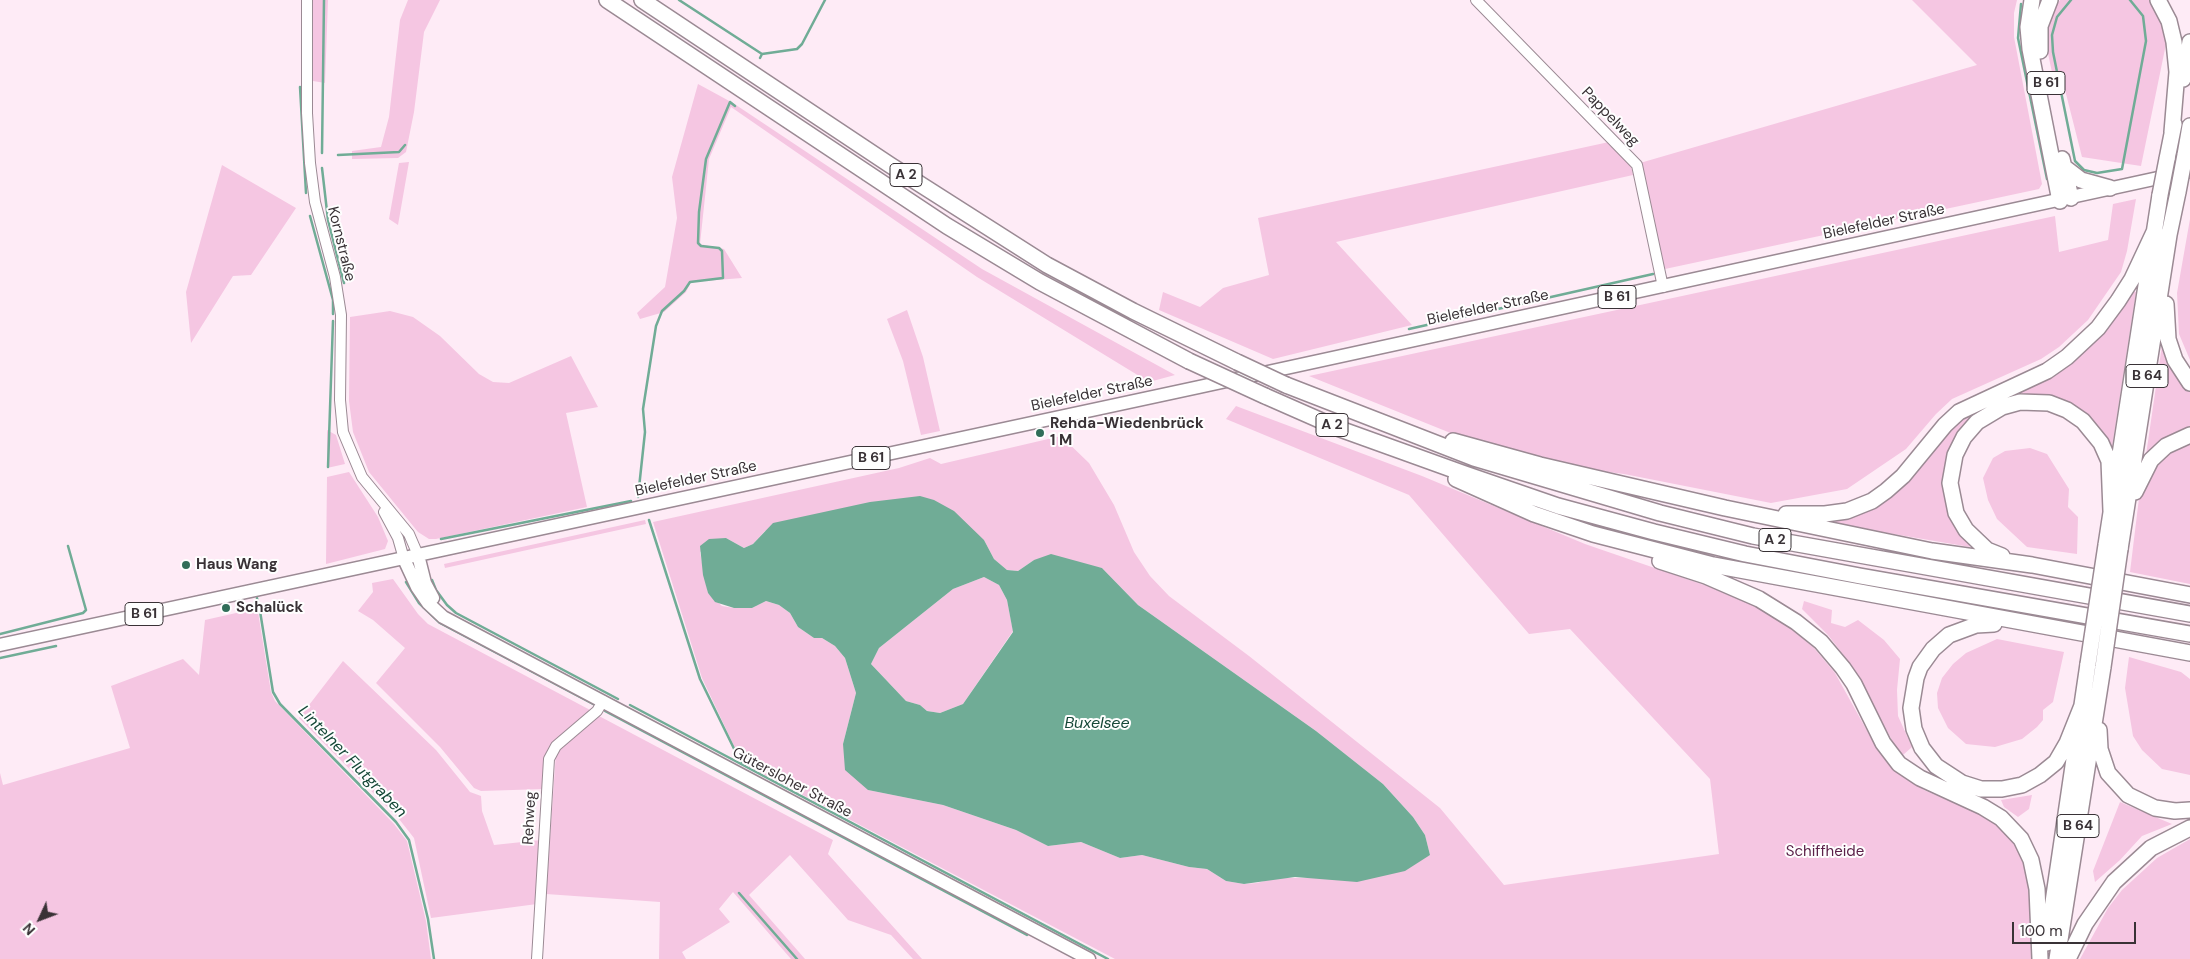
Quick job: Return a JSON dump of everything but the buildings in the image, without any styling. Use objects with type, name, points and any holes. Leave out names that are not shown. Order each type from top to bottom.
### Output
[{"type":"highway","name":"A 2","points":[[607,0],[947,226],[1040,282],[1189,361],[1265,396],[1401,451],[1558,506],[1745,554],[2190,634]]},
{"type":"highway","name":"A 2","points":[[642,0],[890,165],[1047,265],[1133,311],[1238,362],[1372,419],[1474,458],[1660,514],[1753,536],[2190,614]]},
{"type":"highway","points":[[2032,0],[2028,27],[2030,48],[2066,199]]},
{"type":"highway","name":"B 61","points":[[2050,0],[2042,19],[2039,45],[2064,167],[2081,180],[2110,188]]},
{"type":"highway","points":[[2158,0],[2169,21],[2174,42],[2176,72],[2172,132]]},
{"type":"highway","name":"B 64","points":[[2045,959],[2088,664],[2113,547],[2162,233],[2160,195],[2190,42]]},
{"type":"highway","name":"B 64","points":[[2162,233],[2178,192],[2190,126]]},
{"type":"highway","points":[[2064,167],[2066,199]]},
{"type":"highway","points":[[2162,233],[2165,319],[2175,360],[2190,383]]},
{"type":"highway","points":[[1725,508],[1778,514],[1825,514],[1847,511],[1879,496],[1903,476],[1959,412],[2047,371],[2082,345],[2098,328],[2118,301],[2162,233]]},
{"type":"highway","points":[[2032,565],[2002,556],[1979,544],[1966,530],[1953,503],[1951,474],[1955,454],[1970,429],[1985,416],[2011,404],[2030,402],[2049,404],[2075,415],[2090,428],[2106,452],[2118,514]]},
{"type":"highway","points":[[1372,419],[1540,465],[1725,508],[1932,551],[2032,565],[2158,590],[2190,594]]},
{"type":"highway","points":[[2118,514],[2151,460],[2166,446],[2190,435]]},
{"type":"highway","points":[[1401,451],[1476,490],[1534,514],[1593,534],[1712,565],[2190,653]]},
{"type":"highway","points":[[1593,534],[1624,549],[1706,576],[1759,599],[1796,622],[1821,642],[1854,684],[1882,743],[1899,764],[1920,778],[1983,807],[2001,818],[2021,838],[2031,860],[2037,889],[2040,959]]},
{"type":"highway","name":"B 64","points":[[2057,959],[2103,667],[2113,547]]},
{"type":"highway","points":[[2037,626],[1976,625],[1949,635],[1933,649],[1920,667],[1911,698],[1914,729],[1922,748],[1936,766],[1962,783],[1981,789],[2012,788],[2040,775],[2056,762],[2067,743],[2083,703]]},
{"type":"highway","points":[[2163,648],[2190,657]]},
{"type":"highway","points":[[2098,693],[2100,749],[2104,762],[2114,781],[2128,795],[2146,805],[2165,810],[2190,810]]},
{"type":"highway","points":[[2068,959],[2085,924],[2114,882],[2151,848],[2190,828]]},
{"type":"main road","name":"Bielefelder Straße","points":[[0,645],[2190,171]]},
{"type":"main road","name":"Gütersloher Straße","points":[[418,556],[425,583],[433,598],[446,613],[479,635]]},
{"type":"main road","name":"Gütersloher Straße","points":[[404,559],[417,586],[428,603],[443,617],[1089,959]]},
{"type":"street","name":"Kornstraße","points":[[307,0],[307,113],[310,163],[315,202],[335,277],[342,315],[340,400],[343,432],[356,465],[391,525],[404,559]]},
{"type":"street","name":"Pappelweg","points":[[1476,0],[1636,165],[1664,286]]},
{"type":"street","name":"Kornstraße","points":[[370,490],[409,534],[418,556]]},
{"type":"street","name":"Rehweg","points":[[537,959],[549,759],[556,746],[597,711],[603,701]]},
{"type":"green space","points":[[313,0],[328,0],[325,83],[313,81]]},
{"type":"green space","points":[[408,0],[440,0],[424,32],[414,112],[406,152],[398,158],[352,159],[352,151],[381,147],[389,117],[400,20]]},
{"type":"green space","points":[[1912,0],[2017,0],[2014,13],[2014,37],[2042,184],[2039,189],[1665,269],[1640,163],[1977,65]]},
{"type":"green space","points":[[2060,0],[2149,0],[2155,8],[2166,32],[2166,44],[2141,166],[2082,157],[2064,86],[2054,82],[2046,44],[2046,33],[2051,13]]},
{"type":"green space","points":[[698,84],[733,103],[982,269],[1175,375],[1149,382],[977,277],[731,107],[709,159],[700,244],[724,249],[742,278],[691,282],[686,292],[664,312],[640,319],[637,313],[665,287],[677,218],[672,177]]},
{"type":"green space","points":[[1609,142],[1631,166],[1633,175],[1336,242],[1412,325],[1273,359],[1159,310],[1163,292],[1200,307],[1223,288],[1269,275],[1258,218]]},
{"type":"green space","points":[[409,162],[398,225],[389,219],[399,163]]},
{"type":"green space","points":[[222,165],[296,208],[251,275],[233,276],[191,343],[186,292]]},
{"type":"green space","points":[[2136,199],[2127,251],[2121,272],[2088,320],[2059,347],[2041,359],[1952,399],[1936,414],[1906,449],[1847,489],[1771,503],[1624,474],[1592,470],[1453,434],[1309,376],[2055,216],[2059,252],[2108,240],[2113,204]]},
{"type":"green space","points":[[2190,219],[2190,360],[2179,334],[2177,293]]},
{"type":"green space","points":[[2131,291],[2136,292],[2112,447],[2087,415],[2029,395],[1951,446],[1945,470],[1944,486],[1970,547],[1817,521],[1848,515],[1962,416],[2024,389]]},
{"type":"green space","points":[[907,310],[923,357],[940,431],[921,435],[903,361],[887,319]]},
{"type":"green space","points":[[390,311],[413,317],[440,336],[479,374],[493,382],[509,383],[571,356],[598,407],[566,413],[587,507],[436,539],[429,539],[418,532],[369,472],[353,432],[349,401],[350,317]]},
{"type":"green space","points":[[2162,345],[2165,345],[2190,390],[2190,430],[2146,455]]},
{"type":"green space","name":"Schiffheide","points":[[1236,406],[1422,476],[1585,544],[1707,586],[1754,606],[1790,628],[1814,648],[1835,673],[1876,747],[1893,769],[1924,790],[1980,814],[1996,824],[2014,842],[2024,861],[2030,890],[2031,959],[1115,959],[742,763],[702,678],[653,522],[899,468],[930,458],[941,464],[1061,436],[1089,463],[1114,505],[1134,552],[1150,576],[1169,596],[1249,656],[1440,808],[1504,885],[1719,854],[1710,779],[1570,629],[1529,634],[1409,495],[1226,419]],"holes":[[[765,531],[984,540],[994,559],[1007,570],[1018,571],[1034,560],[1102,568],[1138,605],[1316,731],[1383,784],[1413,817],[1425,835],[1430,855],[1324,878],[1276,878],[1244,884],[1226,881],[1207,869],[1189,867],[1142,855],[1120,858],[1081,842],[1048,846],[1016,830],[943,805],[868,790],[843,744],[856,693],[845,658],[835,646],[822,638],[814,638],[798,627],[790,613],[779,605],[766,601],[752,608],[722,606],[708,593],[700,552],[726,538],[744,548],[753,544]]]},
{"type":"green space","points":[[327,430],[336,435],[345,464],[327,468]]},
{"type":"green space","points":[[2190,442],[2190,584],[2130,572],[2139,498],[2151,472],[2163,456]]},
{"type":"green space","points":[[2030,448],[2047,454],[2069,489],[2068,507],[2078,517],[2077,554],[2027,547],[1997,519],[1988,500],[1983,478],[1993,458],[2005,451]]},
{"type":"green space","points":[[349,472],[378,517],[388,541],[385,549],[326,564],[327,477]]},
{"type":"green space","points":[[645,520],[646,524],[445,568],[444,564]]},
{"type":"green space","points":[[984,577],[999,585],[1007,600],[1013,631],[963,704],[940,713],[927,711],[920,705],[906,701],[871,664],[879,648],[953,589]]},
{"type":"green space","points":[[393,579],[418,614],[428,624],[592,711],[554,743],[544,789],[481,791],[474,788],[440,747],[376,683],[405,648],[373,620],[358,611],[373,592],[372,583]]},
{"type":"green space","points":[[1804,601],[1832,610],[1831,623],[1845,627],[1858,620],[1884,640],[1900,659],[1897,690],[1898,716],[1912,747],[1903,755],[1894,744],[1852,666],[1828,635],[1802,609]]},
{"type":"green space","points":[[245,611],[258,612],[271,692],[275,701],[394,824],[407,841],[426,921],[431,959],[0,959],[0,773],[3,785],[130,748],[111,686],[183,659],[199,675],[205,620]]},
{"type":"green space","points":[[1997,639],[2064,652],[2053,702],[2043,710],[2043,720],[2022,739],[1995,747],[1966,744],[1948,728],[1938,708],[1937,693],[1942,678],[1953,664],[1966,653]]},
{"type":"green space","points":[[2129,657],[2181,672],[2190,679],[2190,775],[2162,769],[2142,750],[2133,736],[2125,688]]},
{"type":"green space","points":[[343,661],[436,750],[470,792],[481,796],[482,811],[494,845],[541,840],[537,904],[431,918],[414,838],[399,819],[299,718]]},
{"type":"green space","points":[[599,716],[833,840],[828,854],[922,959],[913,959],[891,935],[848,920],[790,855],[749,895],[805,959],[791,959],[733,892],[719,909],[730,922],[682,952],[686,959],[659,959],[660,902],[546,894],[556,753]]},
{"type":"green space","points":[[2032,795],[2029,809],[2018,817],[2004,807],[2001,800]]},
{"type":"green space","points":[[2120,802],[2172,824],[2142,836],[2120,860],[2095,882],[2093,871]]},
{"type":"green space","points":[[2190,839],[2190,959],[2080,959],[2108,908],[2122,890],[2157,858]]},
{"type":"water","name":"Buxelsee","points":[[920,496],[934,500],[954,511],[984,540],[994,559],[1007,570],[1018,571],[1034,560],[1051,554],[1102,568],[1138,605],[1316,731],[1383,784],[1413,817],[1425,835],[1430,855],[1405,871],[1357,882],[1295,877],[1244,884],[1226,881],[1207,869],[1189,867],[1142,855],[1120,858],[1081,842],[1048,846],[1016,830],[943,805],[868,790],[845,770],[843,744],[856,693],[845,658],[835,646],[822,638],[814,638],[798,627],[790,613],[779,605],[766,601],[752,608],[734,608],[715,602],[708,593],[703,575],[700,546],[709,539],[726,538],[744,548],[753,544],[773,523],[870,502]],"holes":[[[984,577],[999,585],[1007,600],[1013,632],[963,704],[940,713],[927,711],[920,705],[906,701],[871,664],[879,648],[953,589]]]},
{"type":"waterway","points":[[322,153],[324,0]]},
{"type":"waterway","points":[[679,0],[762,54]]},
{"type":"waterway","points":[[760,58],[762,54],[797,49],[802,44],[825,0]]},
{"type":"waterway","points":[[2071,0],[2057,17],[2052,35],[2053,52],[2075,161],[2084,170],[2097,173],[2122,169],[2146,41],[2143,16],[2130,0]]},
{"type":"waterway","points":[[2021,4],[2018,38],[2047,179]]},
{"type":"waterway","points":[[300,87],[306,193]]},
{"type":"waterway","points":[[638,497],[645,432],[643,409],[656,326],[662,311],[684,291],[690,282],[723,278],[722,251],[719,248],[701,246],[698,243],[699,212],[706,159],[730,102],[735,106]]},
{"type":"waterway","points":[[338,155],[399,152],[405,145]]},
{"type":"waterway","points":[[322,168],[328,220],[344,283]]},
{"type":"waterway","points":[[310,216],[333,300],[333,314]]},
{"type":"waterway","points":[[1409,329],[1653,274]]},
{"type":"waterway","points":[[328,467],[333,321]]},
{"type":"waterway","points":[[441,539],[631,501]]},
{"type":"waterway","points":[[649,520],[700,679],[741,763]]},
{"type":"waterway","points":[[0,634],[83,613],[86,610],[68,546]]},
{"type":"waterway","points":[[432,580],[436,590],[447,605],[456,613],[618,699]]},
{"type":"waterway","points":[[406,582],[419,603],[440,623],[595,705]]},
{"type":"waterway","name":"Lintelner Flutgraben","points":[[257,598],[258,604]]},
{"type":"waterway","name":"Lintelner Flutgraben","points":[[260,611],[273,692],[280,704],[396,822],[409,840],[428,919],[434,959]]},
{"type":"waterway","points":[[0,658],[56,646]]},
{"type":"waterway","points":[[630,705],[1108,959]]},
{"type":"waterway","points":[[605,711],[1027,935]]},
{"type":"waterway","points":[[739,893],[797,959]]},
{"type":"place","name":"Rehda-Wiedenbrück 1 M","points":[[1040,433]]},
{"type":"place","name":"Haus Wang","points":[[186,565]]},
{"type":"place","name":"Schalück","points":[[226,608]]}]
